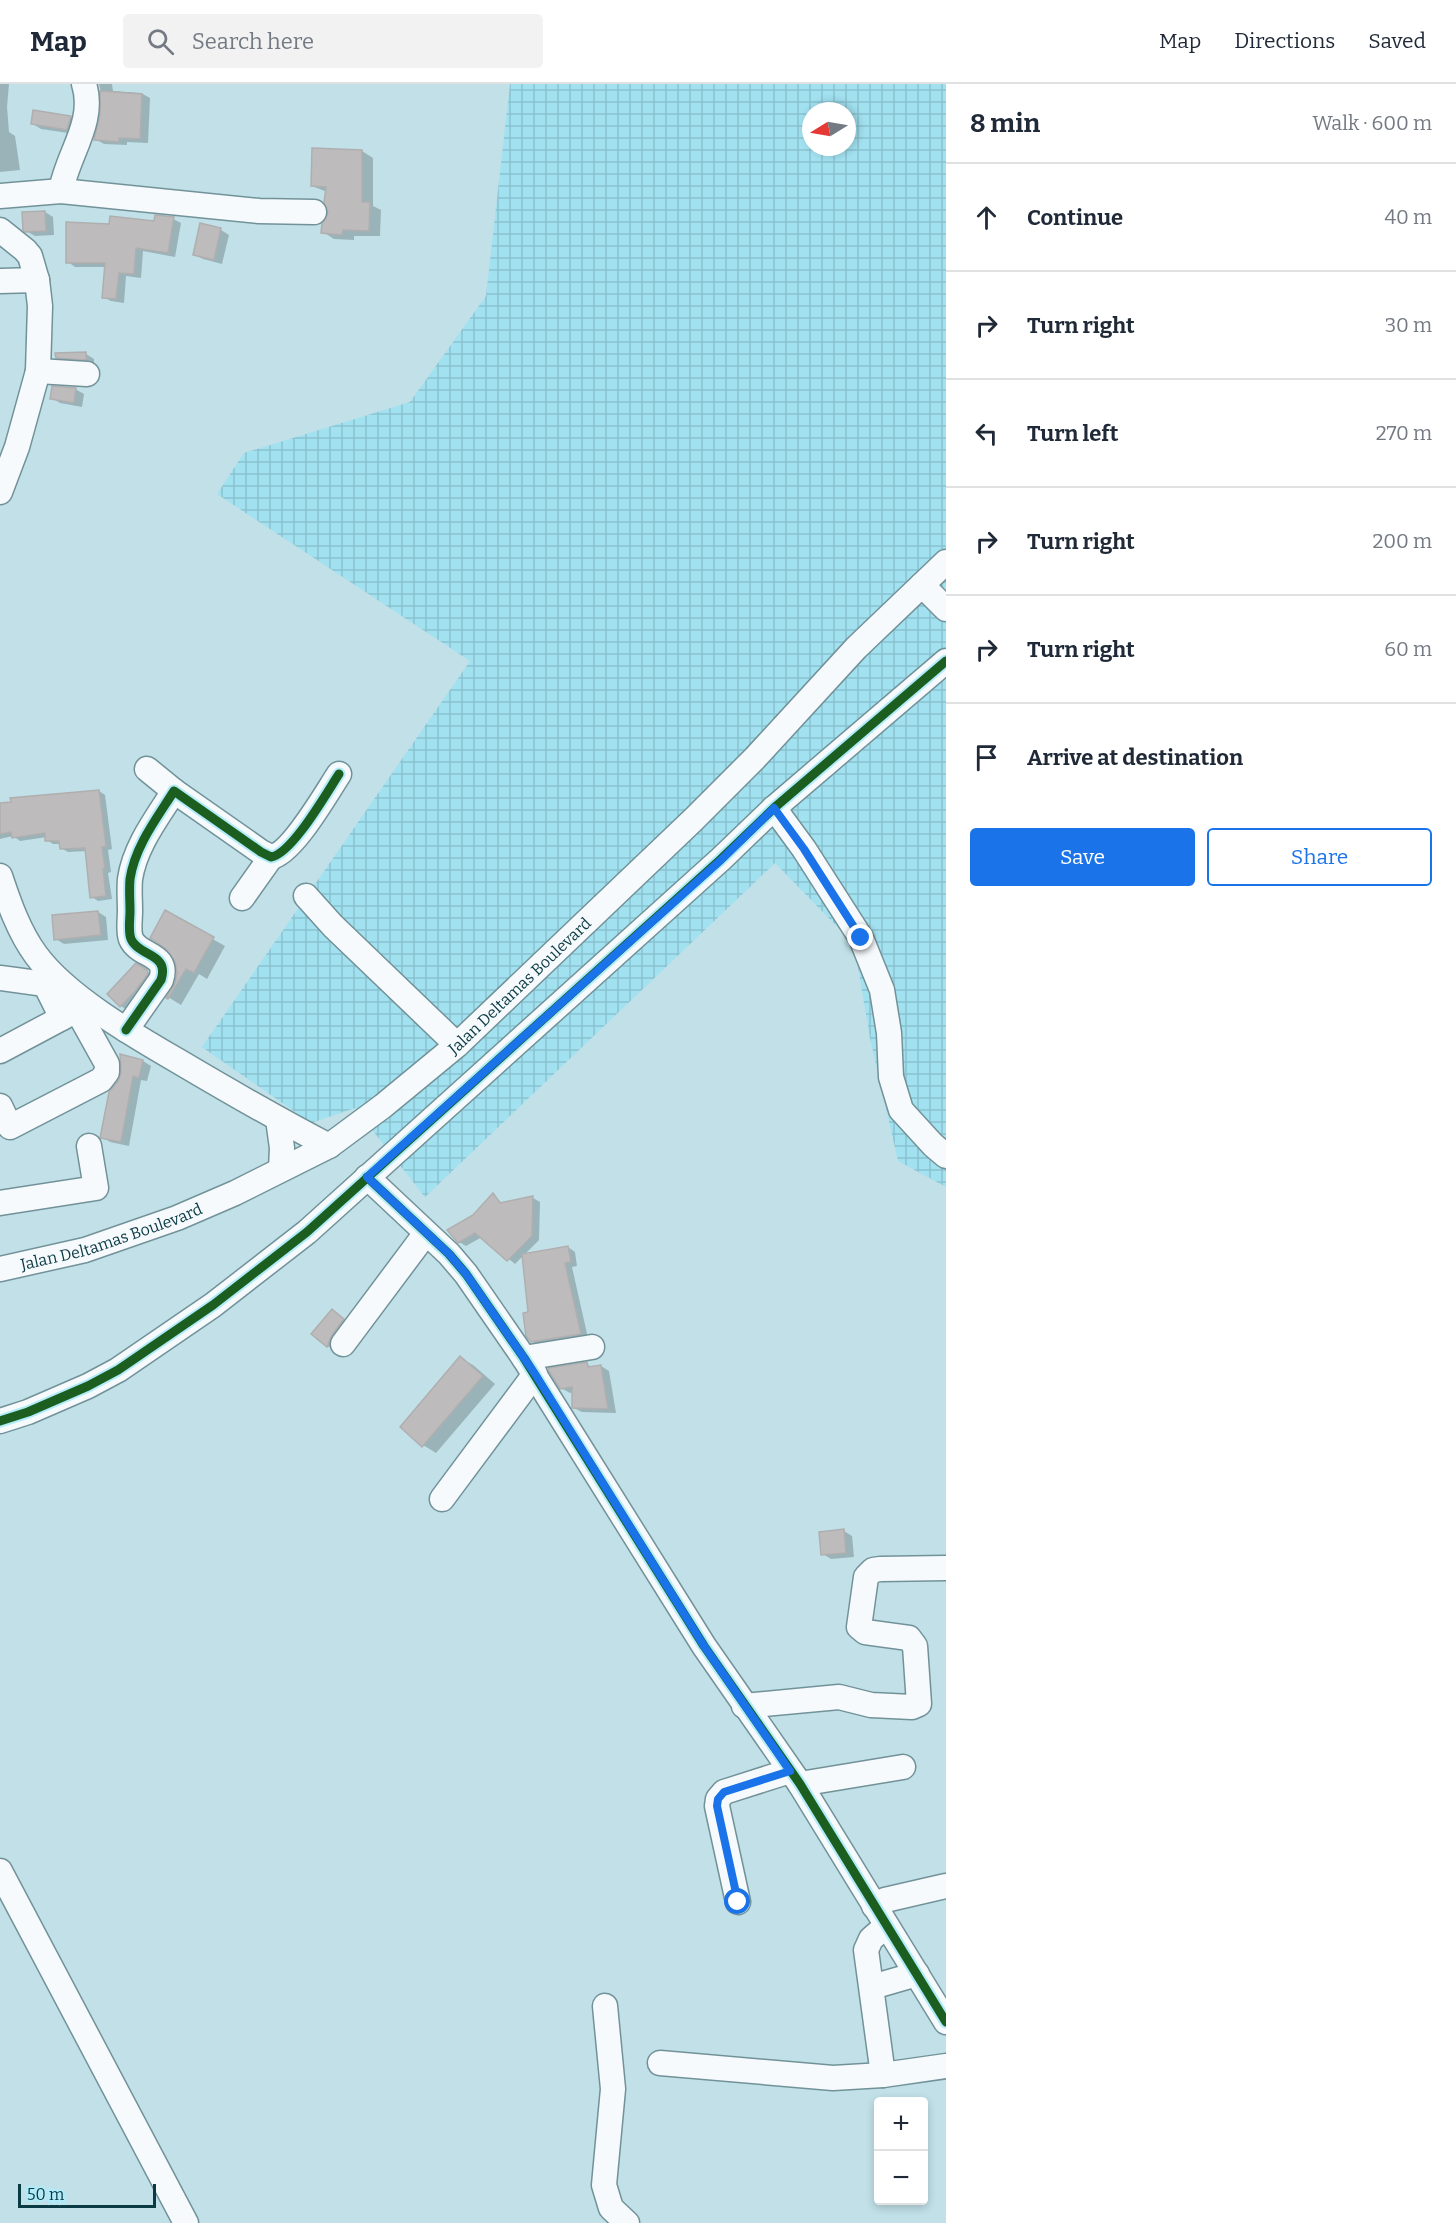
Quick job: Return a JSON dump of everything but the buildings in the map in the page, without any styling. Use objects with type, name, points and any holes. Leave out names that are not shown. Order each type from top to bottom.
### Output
[{"type":"street","points":[[61,191],[68,165],[80,141],[84,126],[86,97],[84,84]]},
{"type":"street","points":[[0,196],[61,191],[259,211],[314,212]]},
{"type":"street","points":[[0,230],[25,250],[32,262],[40,306],[38,371],[17,447],[0,492]]},
{"type":"street","points":[[0,281],[37,280]]},
{"type":"street","points":[[38,371],[87,374]]},
{"type":"street","name":"Jalan Deltamas Boulevard","points":[[0,1269],[85,1251],[226,1197],[329,1146],[383,1106],[457,1045],[693,820],[755,758],[856,648],[946,562]]},
{"type":"street","points":[[922,585],[946,609]]},
{"type":"street","points":[[0,1421],[28,1412],[88,1386],[118,1370],[213,1305],[307,1232],[721,860],[774,808],[946,661]]},
{"type":"street","points":[[147,769],[174,791],[261,852],[272,857]]},
{"type":"street","points":[[242,898],[272,857],[282,853],[309,821],[339,774]]},
{"type":"street","points":[[126,1030],[163,974],[162,966],[157,960],[138,947],[131,939],[130,879],[143,840],[174,791]]},
{"type":"street","points":[[774,808],[804,849],[861,938],[882,990],[889,1033],[891,1077],[901,1110],[933,1146],[946,1156]]},
{"type":"street","points":[[0,876],[21,929],[36,955],[62,982],[126,1030],[278,1119],[329,1146]]},
{"type":"street","points":[[306,896],[333,926],[457,1045]]},
{"type":"street","points":[[0,978],[45,984],[62,1018]]},
{"type":"street","points":[[0,1051],[77,1010],[107,1064],[107,1072],[101,1080],[10,1127],[0,1106]]},
{"type":"street","points":[[278,1119],[282,1148],[281,1169]]},
{"type":"street","points":[[0,1203],[96,1188],[89,1146]]},
{"type":"street","points":[[367,1177],[449,1254],[466,1274],[529,1366],[679,1607],[744,1706],[795,1777],[946,2022]]},
{"type":"street","points":[[343,1344],[426,1233]]},
{"type":"street","points":[[442,1499],[529,1366],[592,1347]]},
{"type":"street","points":[[744,1706],[839,1697],[871,1705],[912,1707],[919,1704],[915,1646],[909,1638],[865,1632],[859,1627],[866,1577],[873,1570],[880,1569],[946,1568]]},
{"type":"street","points":[[738,1902],[717,1806],[718,1799],[724,1792],[795,1777],[903,1767]]},
{"type":"street","points":[[0,1871],[186,2223]]},
{"type":"street","points":[[883,2075],[866,1950],[885,1900],[946,1886]]},
{"type":"street","points":[[872,1987],[917,1974]]},
{"type":"street","points":[[605,2006],[613,2089],[604,2185],[611,2208],[627,2223]]},
{"type":"street","points":[[660,2063],[833,2078],[883,2075],[946,2066]]},
{"type":"shaded area","points":[[510,84],[946,84],[946,1187],[898,1161],[870,1038],[854,944],[775,863],[425,1197],[355,1108],[311,1123],[202,1047],[470,661],[217,494],[244,453],[410,402],[486,296]]},
{"type":"cycle path","points":[[0,1421],[28,1412],[88,1386],[118,1370],[213,1305],[307,1232],[721,859],[774,808],[946,661]]},
{"type":"cycle path","points":[[126,1030],[161,980],[163,971],[158,960],[140,949],[131,939],[129,929],[130,879],[142,844],[174,791],[271,857],[289,845],[299,834],[339,774]]},
{"type":"cycle path","points":[[367,1177],[449,1254],[466,1274],[524,1358],[704,1646],[800,1784],[946,2022]]},
{"type":"route","points":[[738,1902],[717,1806],[718,1799],[724,1792],[790,1771],[672,1597],[535,1374],[466,1274],[449,1254],[367,1177],[721,860],[774,808],[804,849],[861,938]]}]
